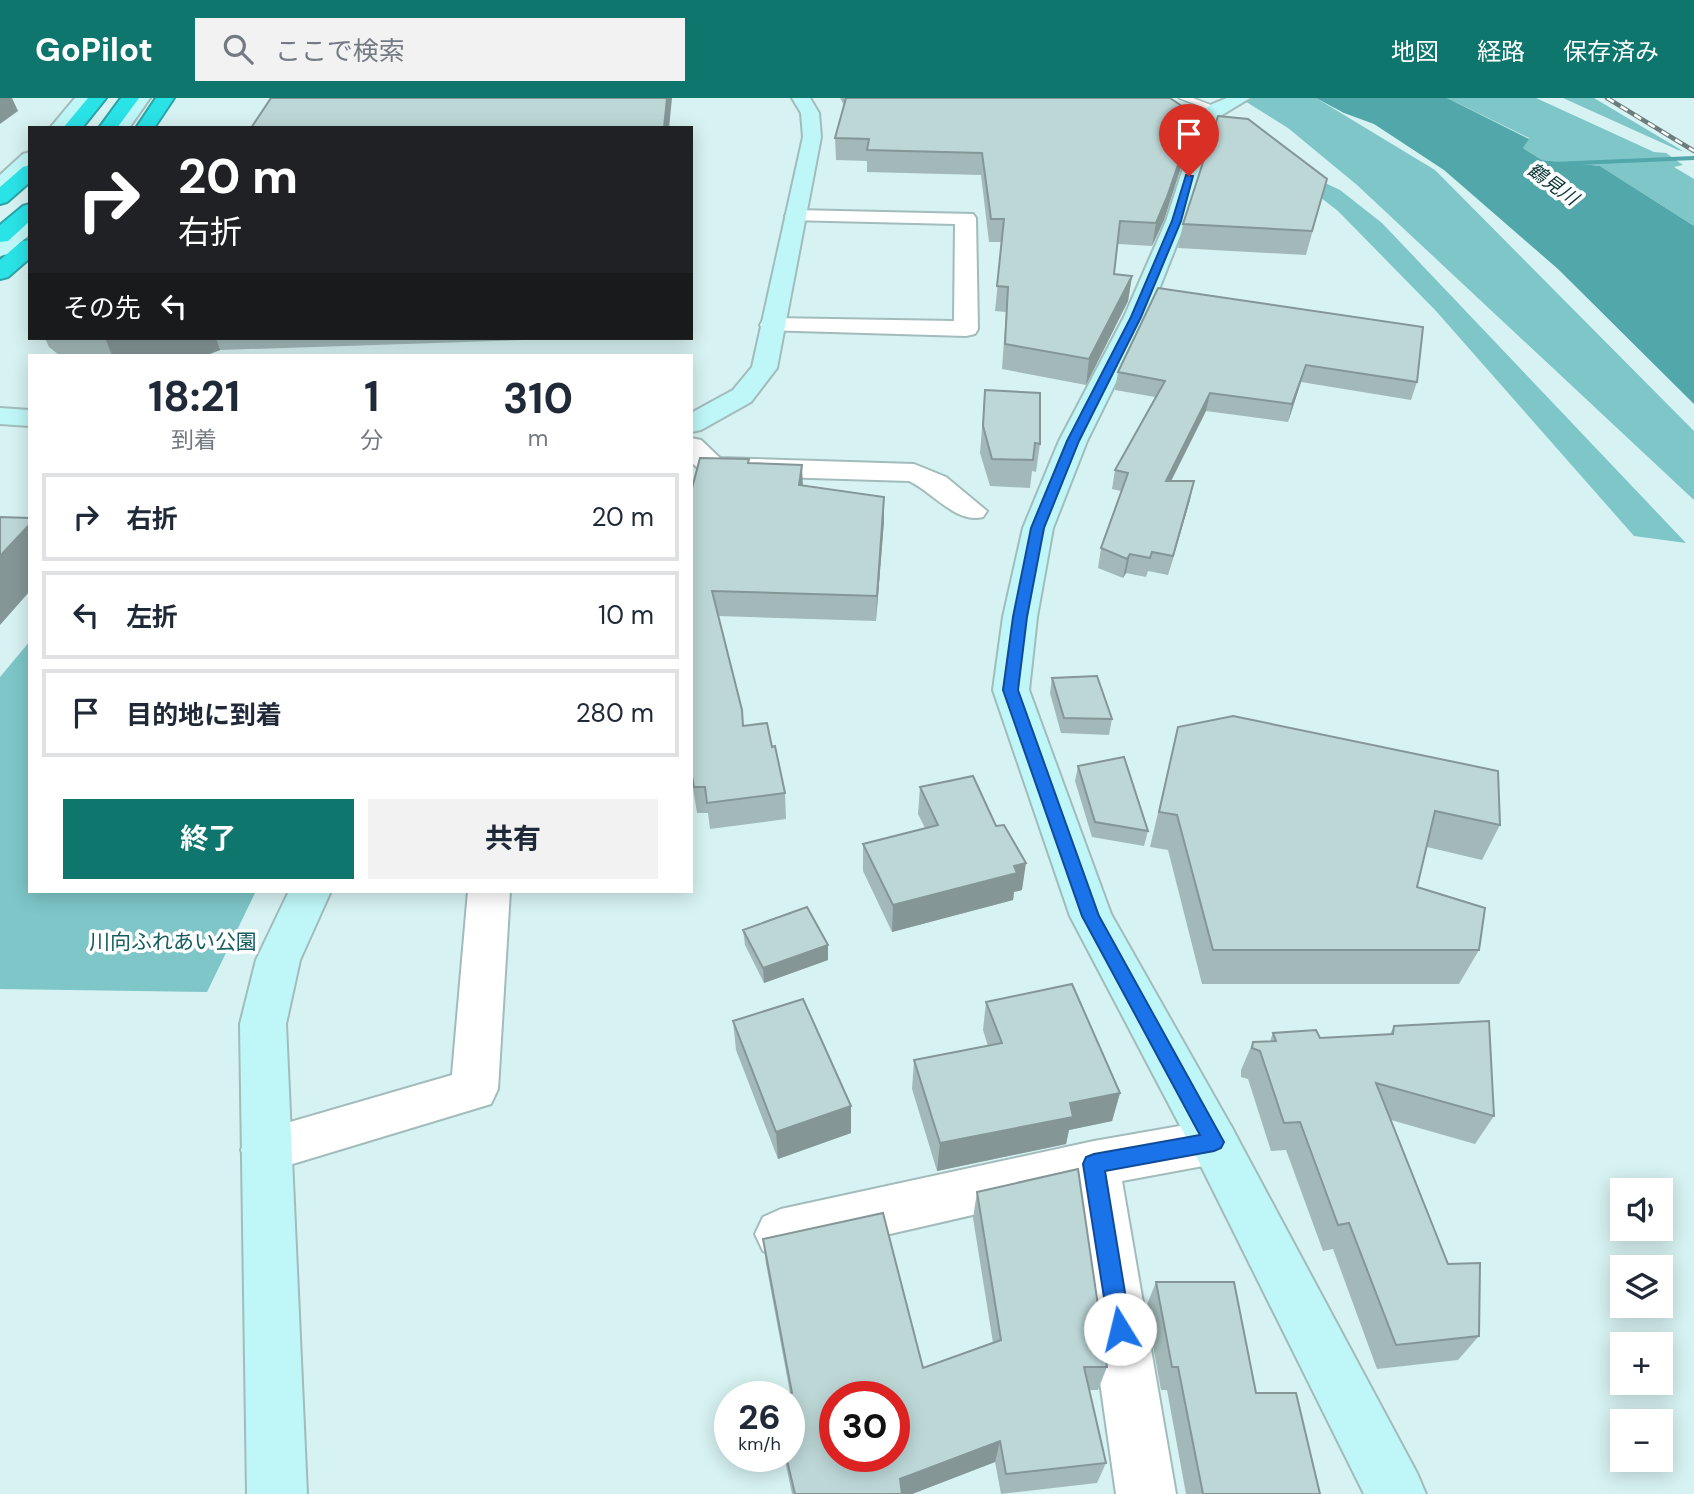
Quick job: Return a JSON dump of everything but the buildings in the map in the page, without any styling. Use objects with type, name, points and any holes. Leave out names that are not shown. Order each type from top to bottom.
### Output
[{"type":"highway","points":[[74,126],[97,98]]},
{"type":"highway","points":[[109,126],[130,98]]},
{"type":"highway","points":[[146,126],[166,98]]},
{"type":"highway","points":[[0,198],[28,173]]},
{"type":"highway","points":[[0,236],[28,212]]},
{"type":"highway","points":[[0,272],[28,248]]},
{"type":"street","points":[[61,126],[84,98]]},
{"type":"street","points":[[121,126],[141,98]]},
{"type":"street","points":[[693,423],[742,396],[764,368],[812,137],[810,113],[801,98]]},
{"type":"street","points":[[1217,102],[1202,132],[1176,221],[1146,293],[1073,441],[1038,528],[1020,617],[1011,690],[1091,916],[1397,1489]]},
{"type":"street","points":[[0,185],[28,160]]},
{"type":"street","points":[[772,325],[966,329],[965,218],[796,216]]},
{"type":"street","points":[[0,249],[28,225]]},
{"type":"street","points":[[0,416],[28,418]]},
{"type":"street","points":[[693,448],[712,466],[914,474],[936,483],[972,511]]},
{"type":"street","points":[[277,1494],[263,1024],[278,960],[309,893]]},
{"type":"street","points":[[266,1150],[474,1089],[489,893]]},
{"type":"street","points":[[781,1234],[1094,1164],[1214,1142]]},
{"type":"street","points":[[1094,1164],[1146,1494]]},
{"type":"green space","points":[[1240,98],[1316,98],[1435,170],[1694,431],[1694,500],[1357,185],[1288,128]]},
{"type":"green space","points":[[1447,98],[1536,98],[1654,152],[1666,153],[1683,165],[1674,167],[1694,179],[1694,226],[1600,166],[1542,160],[1523,148],[1529,138]]},
{"type":"green space","points":[[1563,98],[1594,98],[1683,151],[1678,150]]},
{"type":"green space","points":[[1232,117],[1308,175],[1340,190],[1382,223],[1686,543],[1634,536],[1436,311],[1338,211],[1226,124]]},
{"type":"green space","name":"川向ふれあい公園","points":[[28,643],[28,893],[255,893],[207,992],[0,989],[0,677]]},
{"type":"water","name":"鶴見川","points":[[1316,98],[1447,98],[1529,139],[1523,148],[1542,160],[1600,166],[1694,226],[1694,404],[1558,269],[1444,170],[1374,124],[1344,113]]},
{"type":"waterway","name":"鶴見川","points":[[1553,164],[1694,158]]},
{"type":"railway","points":[[1607,98],[1694,151]]},
{"type":"route","points":[[1120,1329],[1094,1164],[1214,1142],[1091,916],[1011,690],[1020,617],[1038,528],[1073,441],[1136,317],[1176,221],[1189,176]]}]
